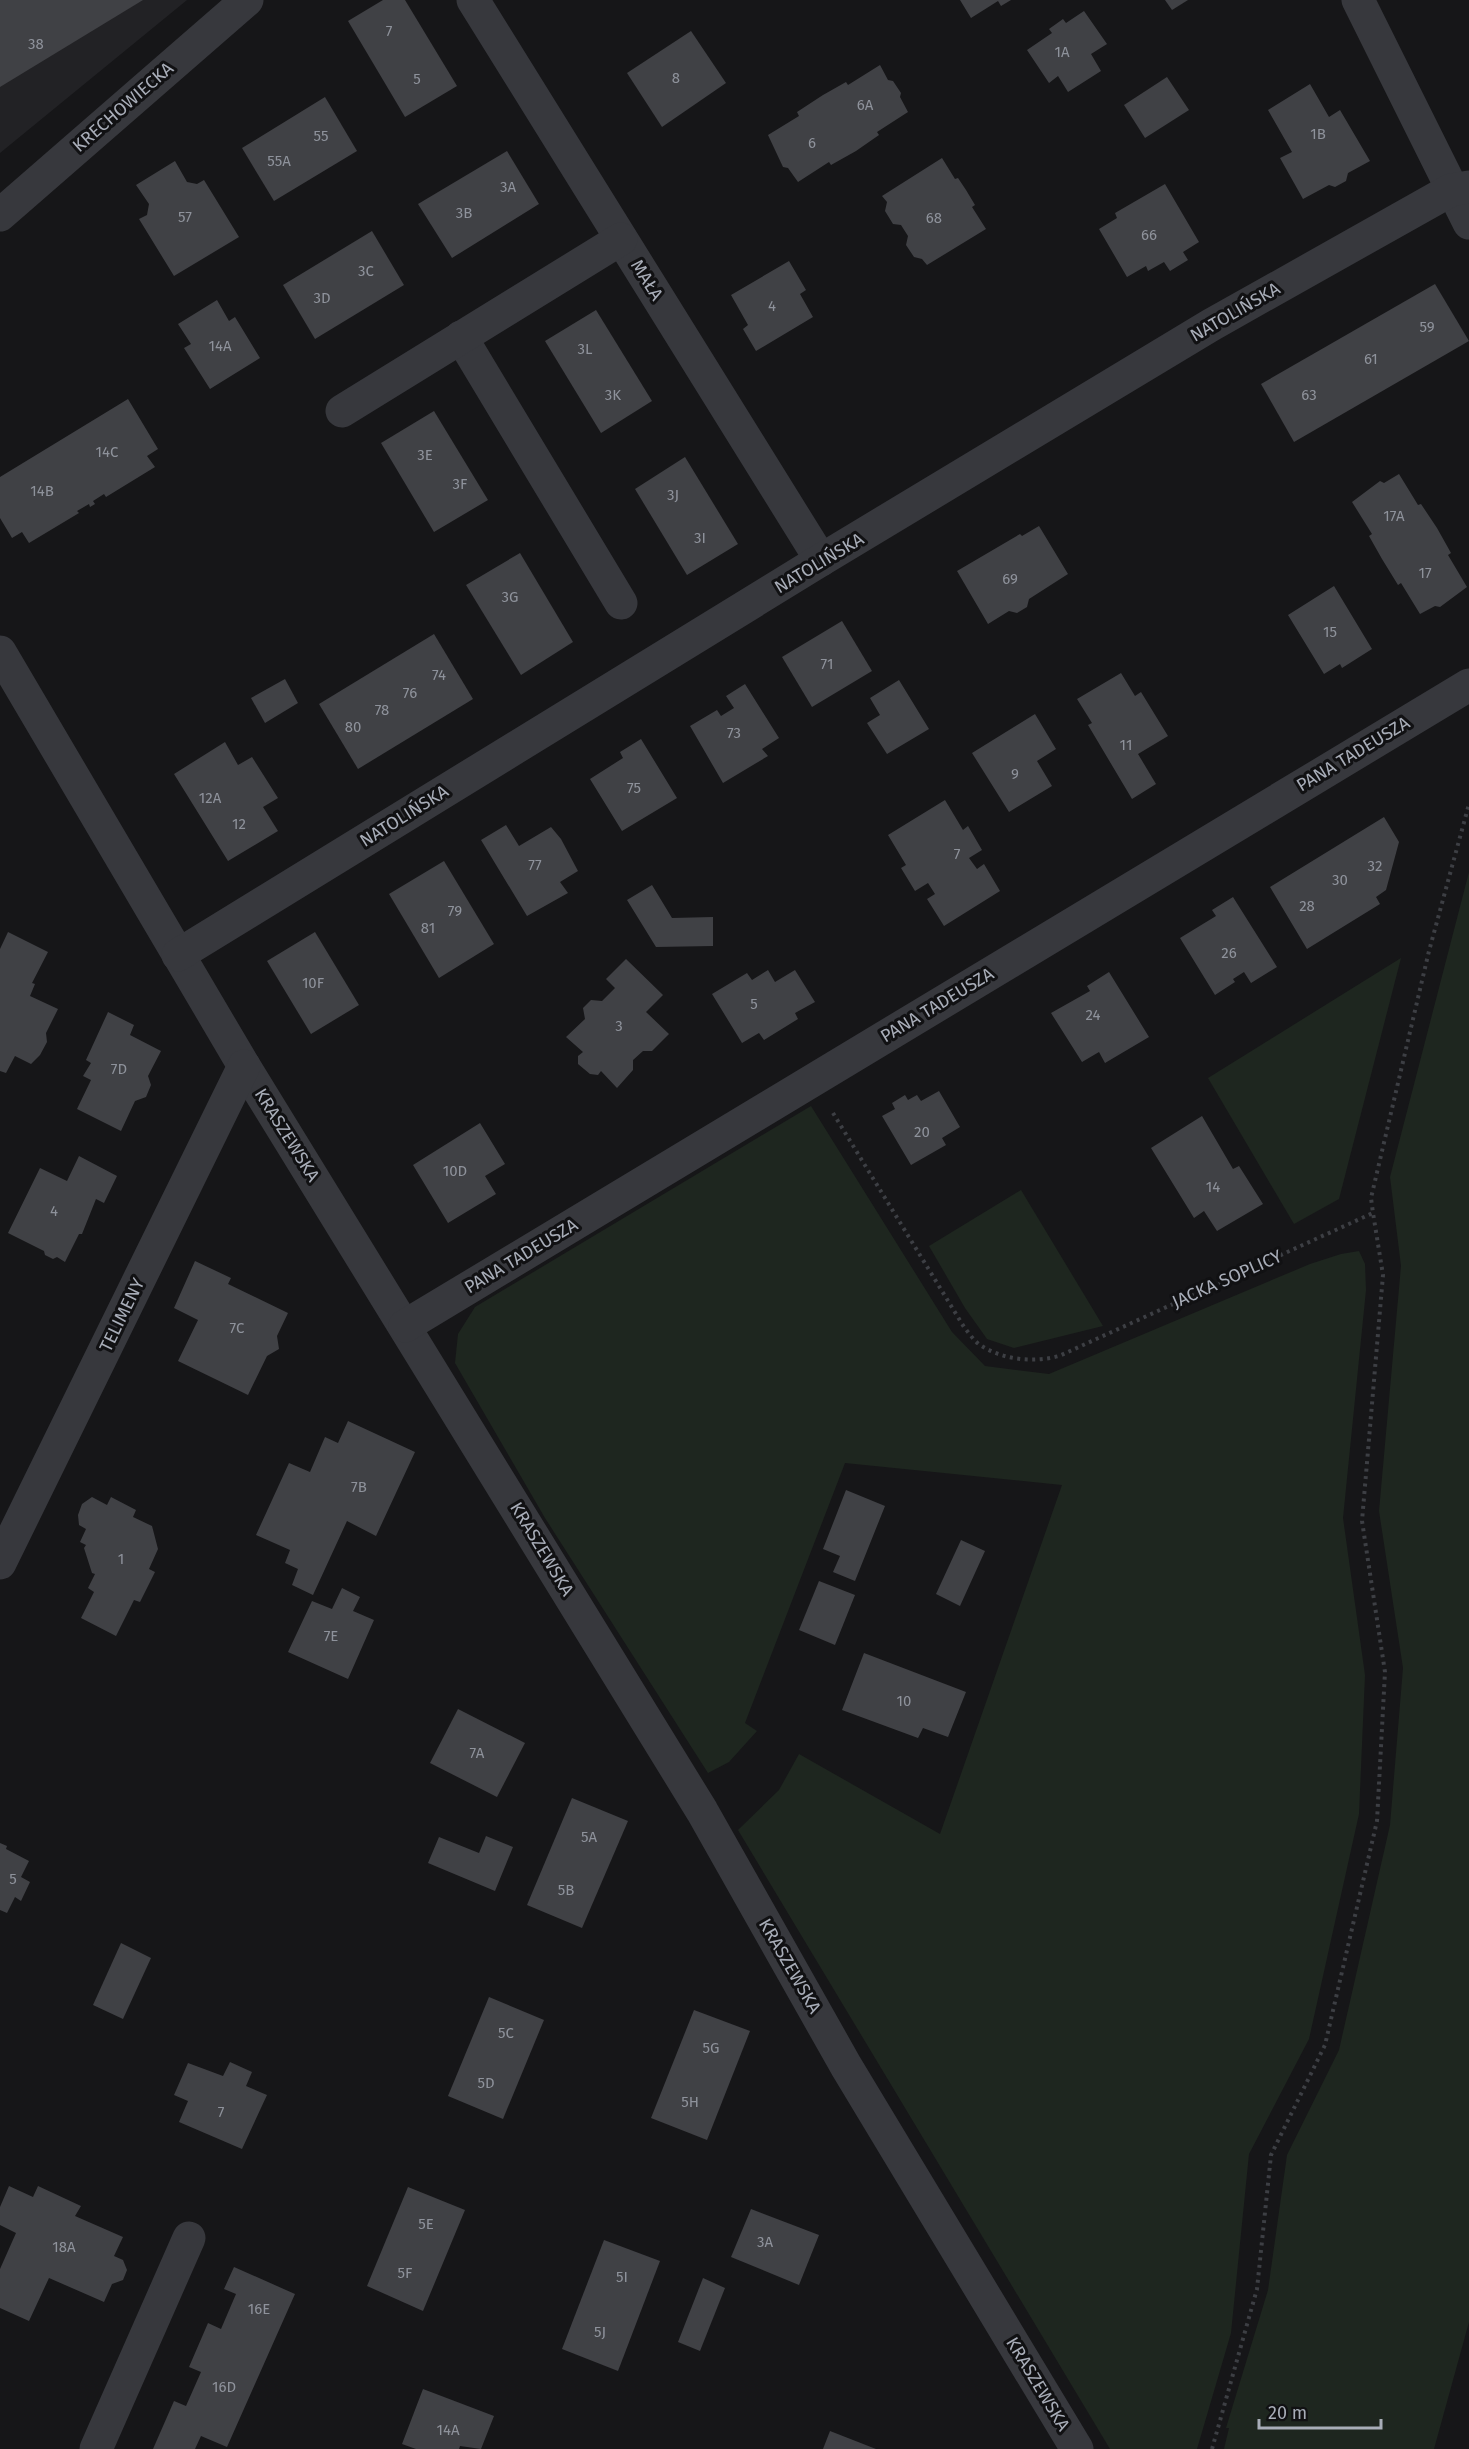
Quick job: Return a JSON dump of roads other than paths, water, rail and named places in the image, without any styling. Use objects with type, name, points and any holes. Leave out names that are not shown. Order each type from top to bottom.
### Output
[{"type":"street","name":"KRECHOWIECKA","points":[[0,215],[247,0]]},
{"type":"street","name":"MAŁA","points":[[473,0],[821,560]]},
{"type":"street","points":[[1358,0],[1426,133],[1460,189],[1469,224]]},
{"type":"street","name":"NATOLIŃSKA","points":[[177,955],[821,560],[1211,325],[1460,189]]},
{"type":"street","points":[[342,411],[621,239]]},
{"type":"street","points":[[460,337],[621,603]]},
{"type":"street","name":"KRASZEWSKA","points":[[0,652],[244,1066],[702,1811],[846,2066],[1077,2449]]},
{"type":"street","name":"PANA TADEUSZA","points":[[405,1326],[1469,685]]},
{"type":"street","name":"TELIMENY","points":[[0,1563],[244,1066]]},
{"type":"street","points":[[96,2449],[189,2238]]}]
